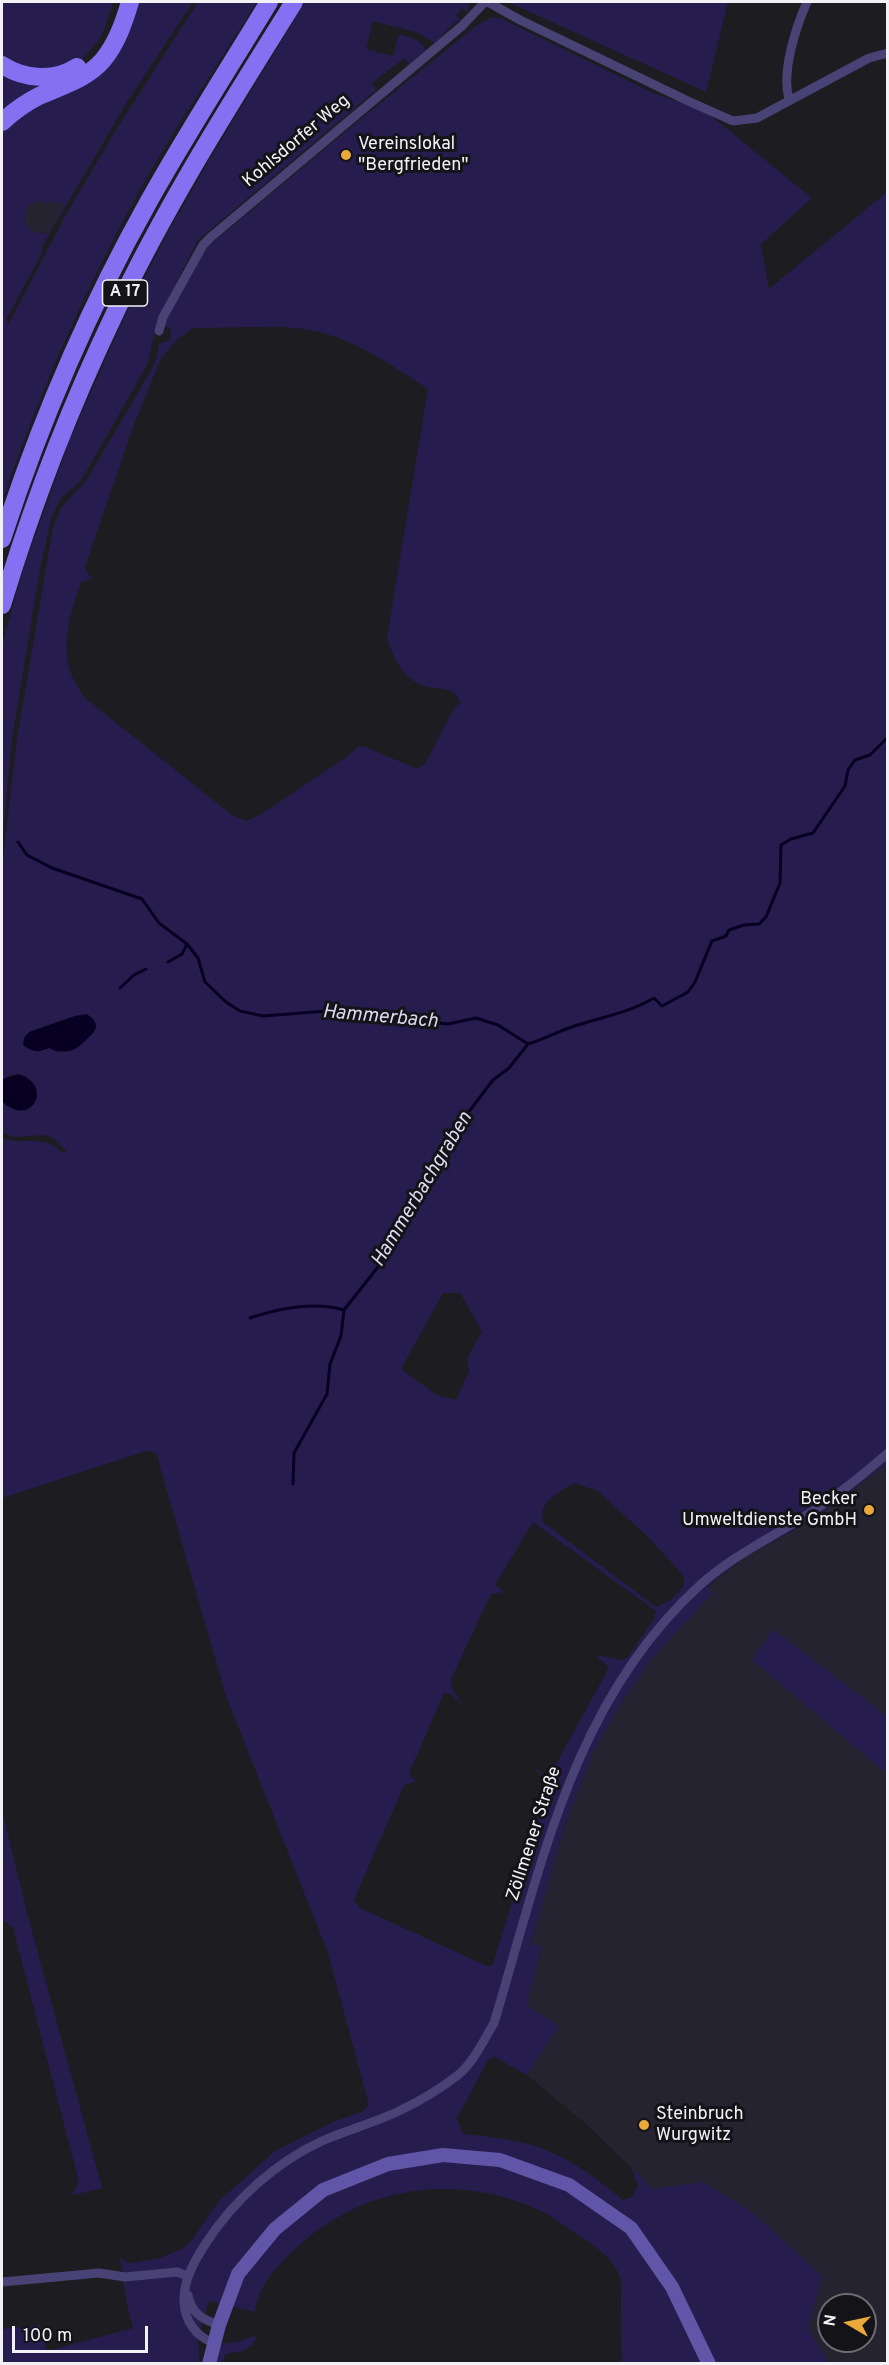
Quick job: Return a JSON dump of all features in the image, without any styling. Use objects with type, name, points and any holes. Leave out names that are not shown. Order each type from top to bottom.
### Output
[{"type":"highway","points":[[2,65],[22,75],[40,78],[71,72],[89,60],[103,42],[118,2]]},
{"type":"highway","points":[[2,122],[14,111],[38,96],[69,84],[95,68],[113,46],[124,23],[130,2]]},
{"type":"highway","name":"A 17","points":[[2,539],[46,418],[114,268],[176,154],[269,2]]},
{"type":"highway","name":"A 17","points":[[2,605],[50,464],[116,311],[207,142],[294,2]]},
{"type":"main road","points":[[209,2364],[219,2325],[238,2274],[275,2229],[323,2190],[387,2164],[443,2155],[500,2160],[569,2185],[631,2228],[672,2287],[709,2364]]},
{"type":"street","name":"Kohlsdorfer Weg","points":[[159,332],[169,307],[203,245],[462,26],[487,2],[688,101],[738,122],[757,118],[869,58],[888,53]]},
{"type":"street","points":[[789,99],[786,90],[789,65],[795,37],[807,2]]},
{"type":"street","name":"Zöllmener Straße","points":[[187,2280],[199,2254],[213,2233],[248,2192],[284,2164],[321,2142],[399,2111],[459,2074],[494,2023],[545,1846],[563,1794],[589,1734],[612,1693],[657,1629],[699,1586],[732,1560],[828,1501],[888,1453]]},
{"type":"street","points":[[2,2282],[99,2273],[125,2277],[177,2272],[187,2280],[189,2303],[193,2310],[208,2322],[219,2325]]},
{"type":"street","points":[[187,2280],[184,2298],[187,2319],[202,2338],[214,2343]]},
{"type":"shaded area","points":[[2,2],[113,2],[99,40],[86,55],[76,63],[41,72],[2,59]]},
{"type":"shaded area","points":[[122,2],[125,2],[110,41],[91,66],[71,78],[32,95],[2,117],[2,69],[26,78],[46,80],[64,78],[80,70],[93,59],[105,43]]},
{"type":"shaded area","points":[[135,2],[193,2],[127,102],[43,245],[41,255],[6,320],[9,323],[68,211],[114,133],[198,2],[257,2],[153,167],[110,247],[50,374],[2,503],[2,126],[89,79]],"holes":[[[37,201],[64,204],[49,234],[32,231],[24,222],[27,206]]]},
{"type":"shaded area","points":[[305,2],[469,2],[468,13],[462,8],[456,16],[462,21],[455,22],[435,43],[416,32],[373,21],[366,49],[393,56],[399,34],[419,41],[425,51],[409,64],[404,58],[372,83],[376,90],[198,240],[158,319],[147,365],[81,481],[61,498],[51,519],[40,569],[12,739],[2,842],[2,645],[23,570],[70,439],[124,318],[168,232]]},
{"type":"shaded area","points":[[508,2],[728,2],[706,92]]},
{"type":"shaded area","points":[[490,18],[500,18],[653,93],[706,112],[812,198],[761,244],[769,289],[887,192],[887,1464],[815,1518],[741,1560],[707,1587],[713,1593],[651,1659],[620,1705],[593,1752],[564,1827],[531,1944],[542,1947],[527,2003],[529,2007],[559,2026],[527,2075],[495,2057],[488,2060],[457,2118],[463,2134],[516,2141],[551,2152],[589,2174],[623,2200],[632,2197],[638,2186],[630,2166],[653,2189],[703,2182],[753,2213],[822,2276],[808,2328],[817,2343],[817,2353],[823,2353],[829,2363],[622,2363],[621,2280],[607,2257],[588,2241],[541,2211],[509,2199],[477,2191],[444,2189],[412,2191],[381,2199],[350,2211],[322,2227],[295,2249],[269,2278],[260,2293],[255,2312],[209,2301],[197,2341],[199,2363],[2,2363],[2,2329],[40,2325],[47,2351],[133,2328],[126,2300],[120,2256],[125,2262],[133,2263],[160,2258],[184,2248],[218,2202],[275,2151],[333,2122],[363,2111],[369,2105],[328,1953],[226,1696],[156,1453],[146,1451],[2,1498],[2,1138],[42,1142],[57,1148],[64,1154],[66,1151],[53,1138],[45,1135],[15,1137],[2,1133],[2,1101],[7,1107],[27,1077],[13,1075],[2,1082],[2,867],[17,739],[53,527],[61,508],[86,481],[139,391],[155,363],[159,344],[170,340],[171,330],[165,325],[164,320],[205,249],[476,26]],"holes":[[[279,327],[313,331],[348,342],[428,389],[387,637],[396,661],[406,675],[428,687],[450,691],[461,702],[453,710],[425,764],[418,769],[359,746],[348,756],[260,815],[246,821],[232,815],[85,698],[70,669],[66,641],[81,582],[93,578],[87,573],[85,567],[133,427],[161,358],[177,340],[193,328]],[[75,1016],[58,1053],[29,1032]],[[443,1293],[460,1293],[482,1331],[467,1359],[469,1371],[456,1400],[438,1396],[401,1369]],[[574,1483],[598,1491],[648,1537],[684,1576],[684,1584],[680,1591],[669,1601],[656,1607],[543,1522],[542,1515],[546,1503]],[[533,1522],[656,1611],[654,1619],[628,1657],[622,1660],[596,1655],[609,1668],[551,1773],[546,1776],[533,1767],[548,1782],[521,1868],[516,1873],[518,1882],[493,1964],[489,1967],[360,1908],[354,1900],[404,1785],[416,1781],[410,1776],[410,1771],[444,1693],[450,1694],[464,1705],[452,1690],[451,1679],[491,1594],[504,1592],[496,1586]]]},
{"type":"shaded area","points":[[37,201],[64,204],[49,234],[32,231],[24,222],[27,206]]},
{"type":"shaded area","points":[[87,1014],[95,1022],[95,1030],[75,1049],[65,1052],[49,1048],[35,1051],[23,1045],[24,1038],[29,1032]]},
{"type":"shaded area","points":[[18,1074],[29,1080],[35,1087],[37,1095],[35,1102],[22,1111],[12,1109],[2,1101],[3,1079]]},
{"type":"shaded area","points":[[887,1464],[887,2363],[777,2363],[653,2189],[586,2124],[527,2075],[559,2026],[529,2007],[527,2003],[542,1948],[531,1945],[564,1827],[593,1752],[620,1705],[651,1659],[713,1593],[707,1588],[741,1560],[815,1518]]},
{"type":"shaded area","points":[[773,1629],[887,1716],[887,1774],[752,1660]]},
{"type":"shaded area","points":[[2,1809],[27,1913],[102,2188],[70,2196],[77,2187],[78,2178],[13,1928],[6,1922],[2,1922]]},
{"type":"shaded area","points":[[257,2336],[249,2348],[226,2354],[222,2363],[215,2364],[223,2343],[232,2343]]},
{"type":"waterway","name":"Hammerbach","points":[[18,842],[27,855],[52,868],[142,899],[159,923],[187,944],[198,958],[205,982],[226,1002],[240,1011],[263,1016],[340,1010],[351,1018],[405,1019],[448,1024],[476,1018],[498,1025],[528,1044],[566,1029],[633,1008],[654,998],[662,1006],[688,992],[695,982],[712,941],[726,936],[729,930],[744,925],[759,924],[766,917],[780,883],[781,845],[791,839],[813,833],[845,786],[848,770],[855,760],[870,755],[888,737]]},
{"type":"waterway","points":[[168,962],[182,954],[187,944]]},
{"type":"waterway","points":[[120,988],[134,975],[146,969]]},
{"type":"waterway","name":"Hammerbachgraben","points":[[293,1484],[294,1453],[327,1394],[330,1364],[341,1336],[344,1310],[389,1253],[410,1217],[425,1183],[464,1118],[493,1080],[509,1068],[528,1044]]},
{"type":"waterway","name":"Hammerbachgraben","points":[[250,1318],[297,1307],[320,1306],[344,1310]]},
{"type":"place","name":"Vereinslokal \"Bergfrieden\"","points":[[346,155]]},
{"type":"place","name":"Becker Umweltdienste GmbH","points":[[869,1510]]},
{"type":"place","name":"Steinbruch Wurgwitz","points":[[644,2125]]}]
